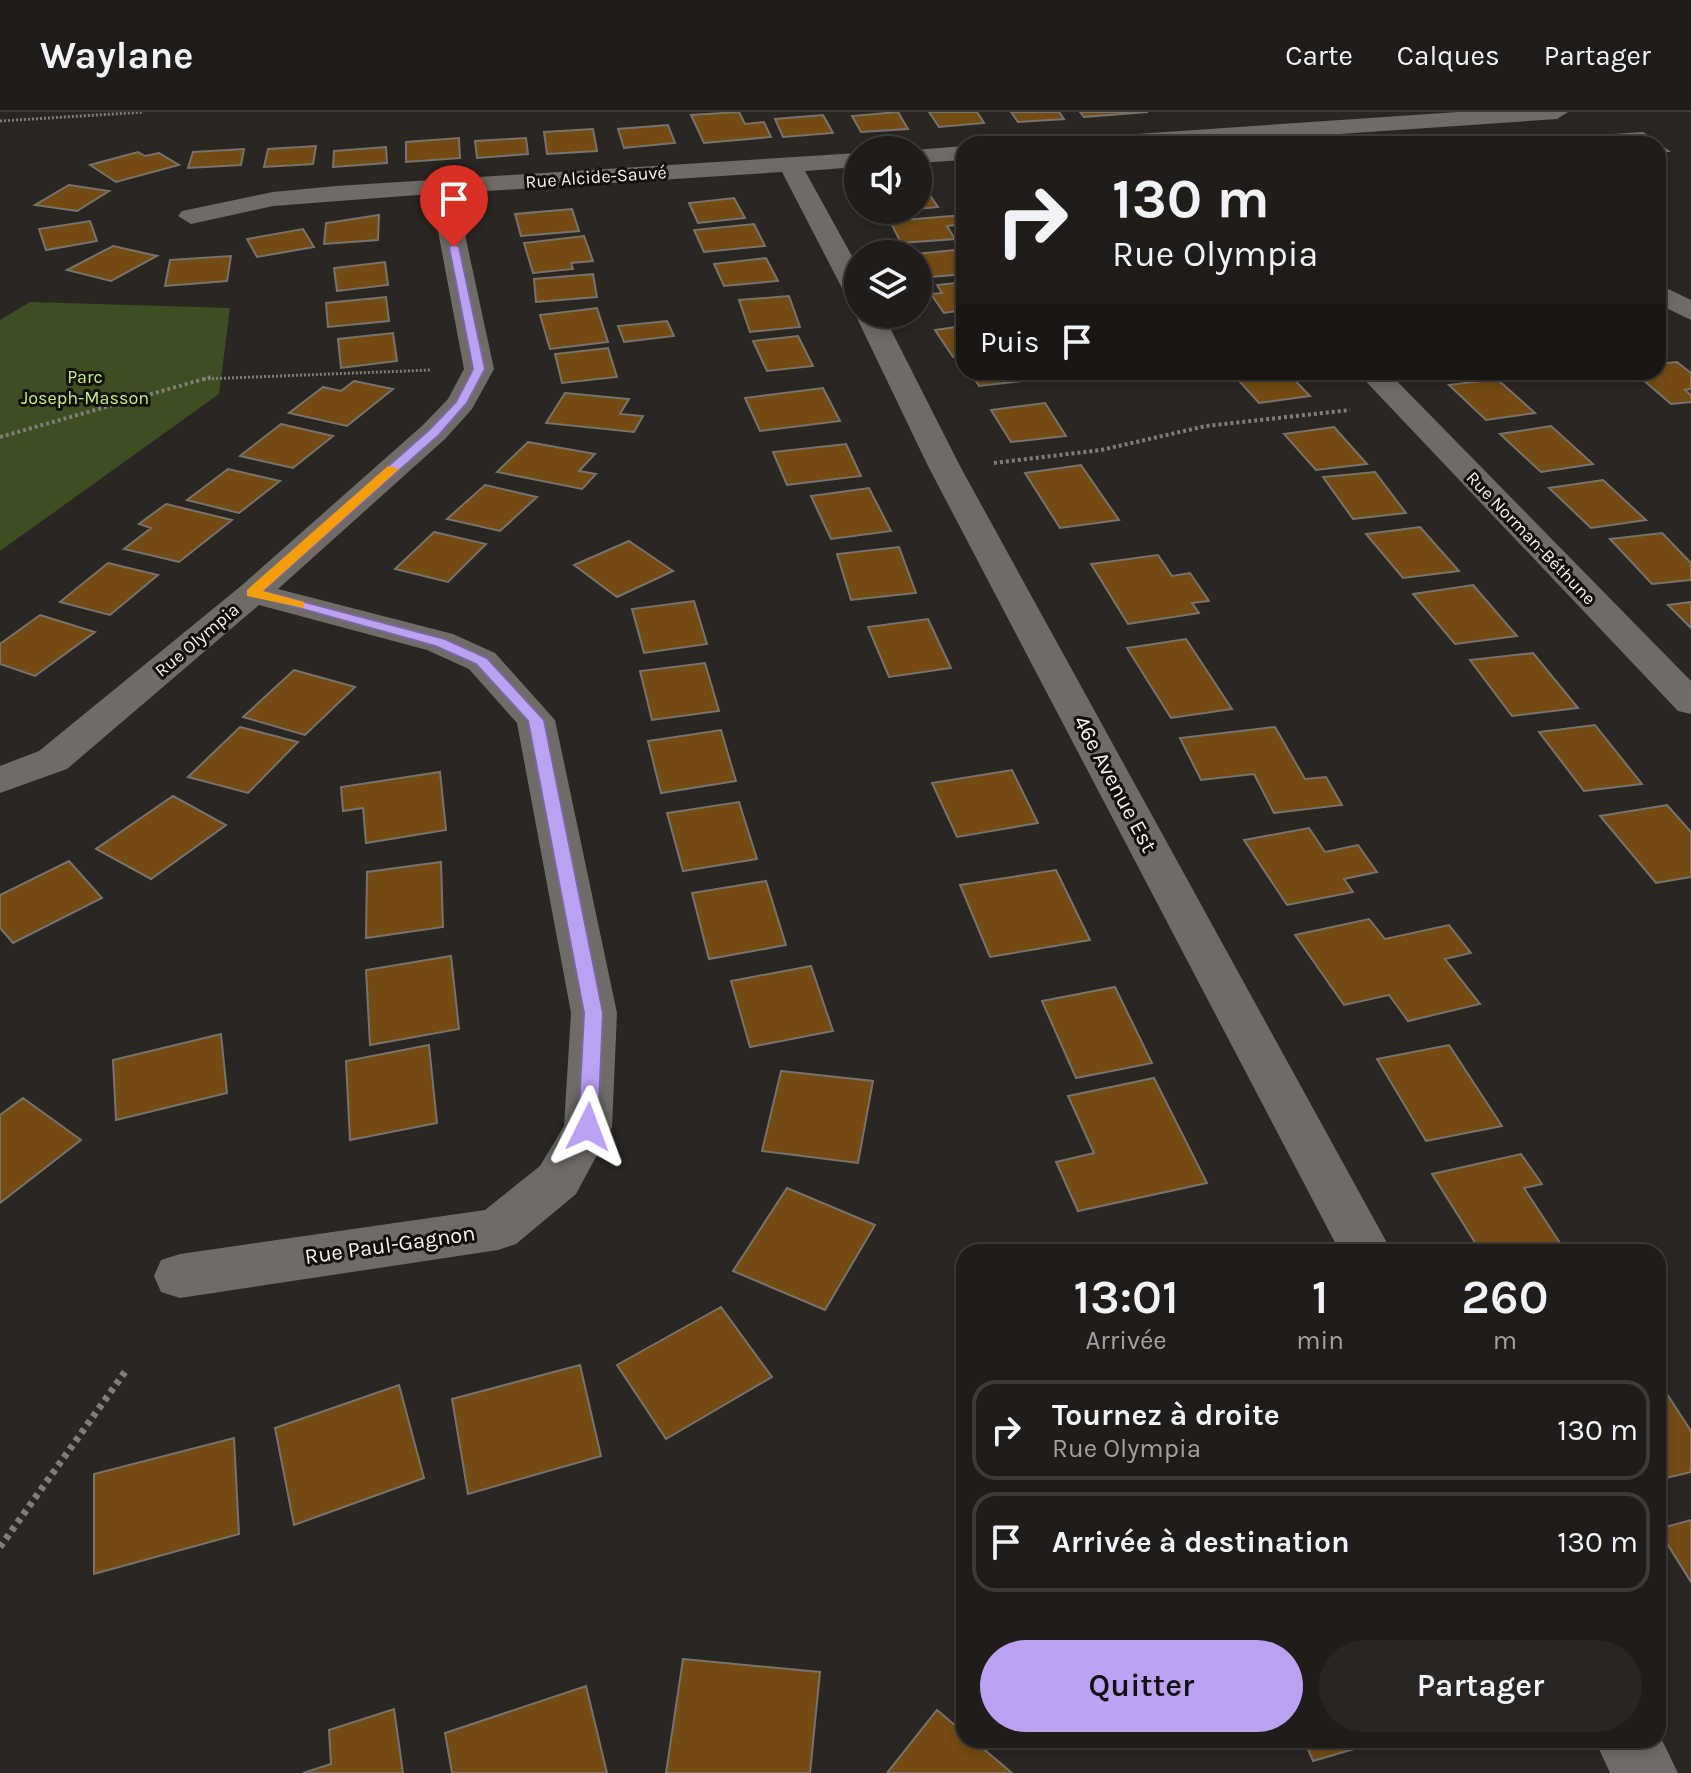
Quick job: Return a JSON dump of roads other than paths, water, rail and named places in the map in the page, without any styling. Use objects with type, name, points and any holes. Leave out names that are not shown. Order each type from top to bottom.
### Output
[{"type":"street","points":[[1208,136],[1557,112]]},
{"type":"street","points":[[932,155],[956,154]]},
{"type":"street","name":"Rue Alcide-Sauvé","points":[[191,216],[273,199],[844,161]]},
{"type":"street","points":[[790,165],[844,266]]},
{"type":"street","name":"Rue Olympia","points":[[0,780],[53,760],[253,593],[434,432],[461,403],[479,369],[442,186]]},
{"type":"street","points":[[1666,297],[1691,312]]},
{"type":"street","name":"46e Avenue Est","points":[[876,328],[951,480],[1362,1244]]},
{"type":"street","name":"Rue Norman-Béthune","points":[[1380,380],[1691,703]]},
{"type":"street","name":"Rue Paul-Gagnon","points":[[180,1276],[498,1229],[558,1180],[588,1127],[594,1013],[536,720],[482,661],[440,642],[253,593]]},
{"type":"street","points":[[1631,1748],[1645,1773]]},
{"type":"park label","name":"Parc Joseph-Masson","points":[[85,387]]}]
